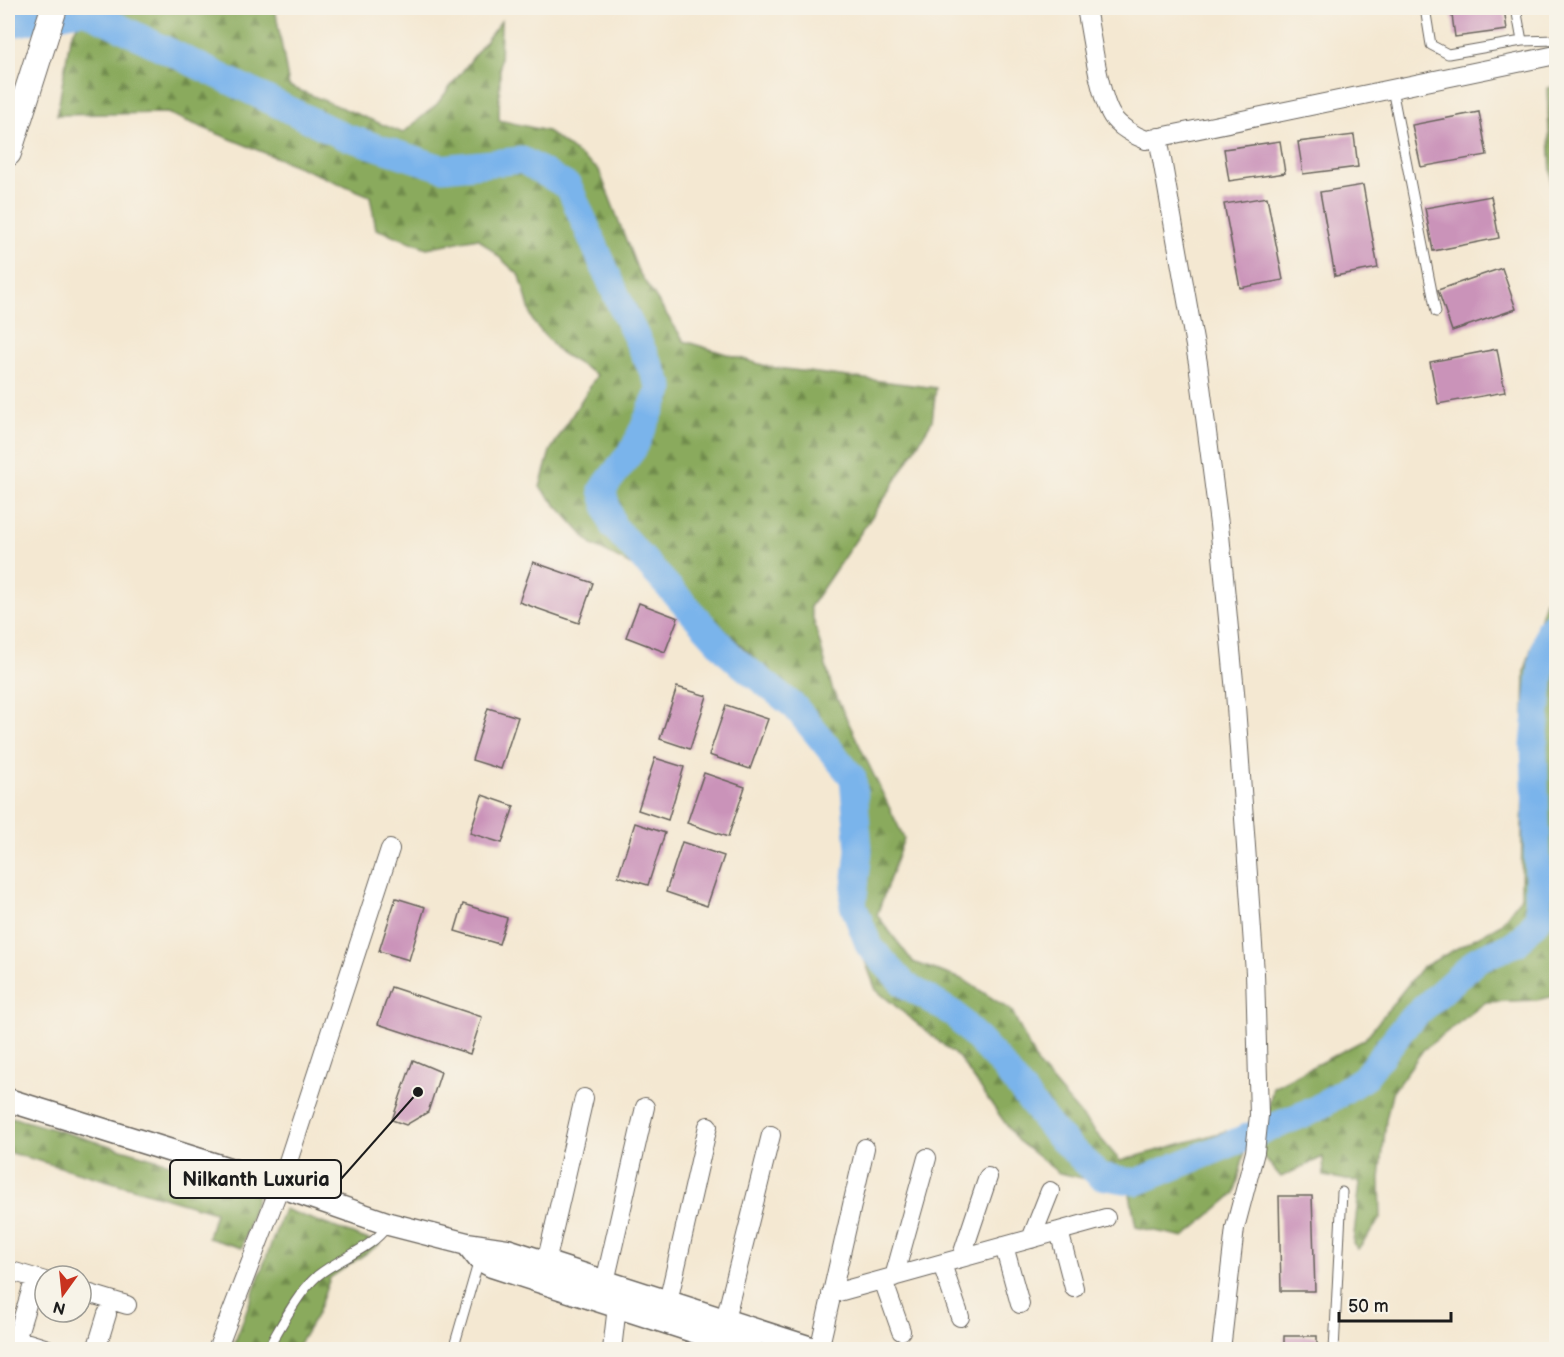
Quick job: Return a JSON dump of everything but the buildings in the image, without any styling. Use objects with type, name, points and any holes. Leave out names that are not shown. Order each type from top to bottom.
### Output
[{"type":"main road","points":[[8,153],[54,8]]},
{"type":"street","points":[[1086,8],[1104,92],[1112,116],[1137,136],[1146,140],[1557,55]]},
{"type":"street","points":[[1158,137],[1198,363],[1220,535],[1235,692],[1255,984],[1259,1115],[1255,1152],[1234,1228],[1221,1350]]},
{"type":"street","points":[[217,1350],[280,1185],[390,849]]},
{"type":"street","points":[[546,1263],[584,1098]]},
{"type":"street","points":[[8,1100],[280,1185],[473,1252],[492,1266],[752,1350]]},
{"type":"street","points":[[605,1282],[645,1107]]},
{"type":"street","points":[[668,1302],[708,1126]]},
{"type":"street","points":[[725,1320],[771,1135]]},
{"type":"street","points":[[473,1252],[507,1250],[818,1350],[865,1148]]},
{"type":"street","points":[[901,1331],[889,1278],[927,1158]]},
{"type":"street","points":[[961,1258],[988,1177]]},
{"type":"street","points":[[1031,1239],[1050,1191]]},
{"type":"street","points":[[831,1294],[1106,1218]]},
{"type":"street","points":[[1059,1231],[1074,1288]]},
{"type":"street","points":[[1004,1246],[1020,1304]]},
{"type":"street","points":[[942,1264],[960,1317]]},
{"type":"street","points":[[8,1270],[33,1277]]},
{"type":"street","points":[[93,1295],[127,1305]]},
{"type":"street","points":[[33,1297],[15,1344],[51,1350]]},
{"type":"street","points":[[612,1350],[616,1306]]},
{"type":"street","points":[[96,1350],[107,1314]]},
{"type":"lane","points":[[1425,8],[1431,45],[1448,54],[1522,41],[1557,39]]},
{"type":"lane","points":[[1516,8],[1522,41]]},
{"type":"lane","points":[[1537,40],[1537,59]]},
{"type":"lane","points":[[1392,89],[1436,312]]},
{"type":"lane","points":[[1334,1350],[1342,1191]]},
{"type":"lane","points":[[267,1350],[302,1293],[316,1278],[333,1264],[373,1243],[389,1224]]},
{"type":"lane","points":[[453,1350],[473,1252]]},
{"type":"green space","points":[[87,8],[275,8],[289,86],[403,133],[437,104],[501,21],[499,120],[547,131],[599,170],[638,271],[684,341],[769,367],[936,388],[932,421],[890,490],[810,607],[832,688],[904,838],[877,915],[913,962],[964,980],[1012,1011],[1038,1065],[1120,1161],[1226,1131],[1245,1150],[1235,1193],[1184,1237],[1136,1227],[1130,1194],[1119,1186],[1059,1173],[1017,1140],[959,1058],[876,990],[848,916],[872,850],[860,777],[827,734],[689,595],[592,545],[540,487],[550,451],[597,375],[559,352],[533,322],[520,276],[478,238],[427,248],[376,229],[370,196],[167,113],[57,115],[70,38]]},
{"type":"green space","points":[[1556,86],[1556,215],[1553,217],[1547,88]]},
{"type":"green space","points":[[1556,589],[1556,996],[1537,1000],[1486,1002],[1423,1050],[1392,1093],[1386,1120],[1380,1179],[1381,1218],[1358,1249],[1353,1243],[1360,1182],[1324,1176],[1323,1157],[1281,1177],[1260,1153],[1273,1087],[1364,1040],[1421,968],[1501,924],[1521,897],[1525,670],[1545,601]]},
{"type":"green space","points":[[8,1116],[259,1189],[242,1248],[208,1238],[215,1212],[8,1152]]},
{"type":"green space","points":[[284,1209],[380,1244],[330,1278],[317,1314],[296,1349],[232,1350]]},
{"type":"waterway","points":[[8,25],[84,10],[343,136],[442,168],[522,160],[569,187],[622,308],[661,388],[634,448],[602,490],[613,526],[734,659],[795,707],[853,778],[859,850],[853,905],[869,946],[904,984],[954,1014],[1001,1064],[1056,1134],[1100,1176],[1137,1182],[1314,1110],[1364,1078],[1408,1022],[1478,959],[1517,943],[1539,918],[1534,746],[1542,660],[1549,629],[1556,622]]},
{"type":"place","name":"Nilkanth Luxuria","points":[[418,1092]]}]
